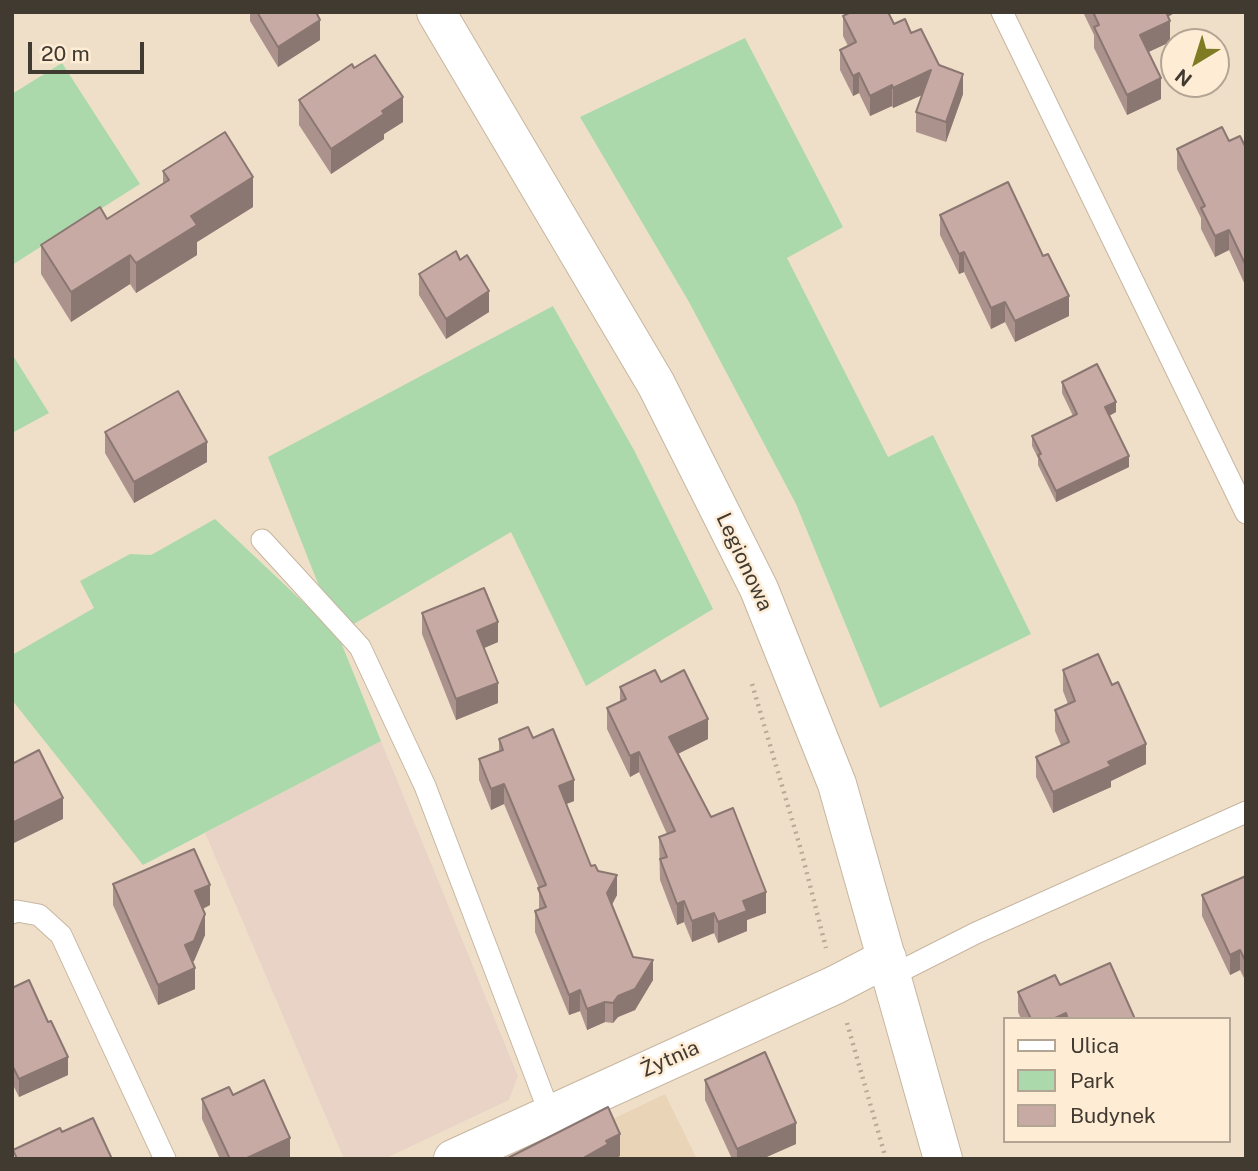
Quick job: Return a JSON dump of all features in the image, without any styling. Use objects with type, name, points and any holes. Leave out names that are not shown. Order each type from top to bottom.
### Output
[{"type":"main road","name":"Legionowa","points":[[436,12],[656,384],[758,589],[837,784],[943,1159]]},
{"type":"main road","name":"Żytnia","points":[[453,1159],[835,985],[890,967]]},
{"type":"lane","points":[[1002,12],[1246,513]]},
{"type":"lane","points":[[262,540],[360,647],[425,786],[550,1114]]},
{"type":"lane","points":[[890,967],[976,933],[1246,812]]},
{"type":"lane","points":[[12,913],[17,911],[39,915],[61,935],[165,1159]]},
{"type":"path","points":[[750,679],[801,850],[826,952]]},
{"type":"path","points":[[844,1012],[886,1159]]},
{"type":"shaded area","points":[[381,741],[518,1076],[509,1100],[384,1159],[344,1159],[205,833]]},
{"type":"shaded area","points":[[665,1094],[697,1159],[529,1159]]},
{"type":"green space","points":[[745,38],[843,227],[787,258],[888,457],[933,435],[1031,634],[880,708],[796,504],[689,302],[580,117]]},
{"type":"green space","points":[[62,63],[140,184],[12,265],[12,94]]},
{"type":"green space","points":[[553,306],[635,452],[713,609],[586,686],[511,532],[352,625],[319,586],[268,457]]},
{"type":"green space","points":[[12,354],[49,413],[12,433]]},
{"type":"green space","points":[[215,519],[338,635],[381,741],[143,865],[12,700],[12,655],[94,608],[80,581],[130,554],[151,555]]},
{"type":"building","points":[[257,12],[316,12],[320,20],[278,47]]},
{"type":"building","points":[[851,12],[888,12],[894,24],[905,19],[911,33],[921,29],[939,65],[963,74],[946,122],[916,112],[931,70],[870,96],[859,73],[853,76],[840,50],[856,42],[843,16]]},
{"type":"building","points":[[1093,12],[1166,12],[1170,21],[1140,35],[1160,78],[1127,95],[1094,27],[1099,25]]},
{"type":"building","points":[[375,55],[403,97],[382,111],[384,114],[331,149],[299,100],[352,64],[354,68]]},
{"type":"building","points":[[1222,127],[1229,141],[1240,136],[1246,148],[1246,266],[1229,230],[1215,236],[1201,208],[1205,206],[1177,149]]},
{"type":"building","points":[[225,132],[253,177],[191,216],[197,225],[136,263],[130,255],[71,292],[41,245],[100,207],[107,219],[169,180],[163,171]]},
{"type":"building","points":[[1008,182],[1043,256],[1048,254],[1069,296],[1015,321],[1005,302],[991,308],[964,252],[959,254],[940,215]]},
{"type":"building","points":[[456,251],[460,260],[467,255],[489,291],[446,319],[419,274]]},
{"type":"building","points":[[1097,364],[1116,402],[1105,407],[1129,456],[1056,491],[1032,436],[1077,414],[1062,382]]},
{"type":"building","points":[[178,391],[207,442],[134,482],[105,432]]},
{"type":"building","points":[[484,588],[498,622],[477,631],[498,683],[456,699],[422,613]]},
{"type":"building","points":[[1098,654],[1112,685],[1118,682],[1146,744],[1108,762],[1111,766],[1053,792],[1036,757],[1069,742],[1055,710],[1075,701],[1063,670]]},
{"type":"building","points":[[655,670],[661,682],[684,670],[708,719],[669,737],[711,817],[733,808],[766,892],[743,901],[747,911],[718,922],[714,913],[692,921],[684,901],[677,904],[660,859],[667,857],[659,837],[675,831],[639,752],[630,756],[607,708],[626,699],[620,687]]},
{"type":"building","points":[[528,727],[533,738],[553,729],[574,780],[559,786],[591,866],[595,865],[598,871],[617,875],[607,893],[633,957],[653,960],[635,989],[618,996],[613,1003],[605,1002],[587,1009],[580,990],[569,995],[535,911],[546,907],[538,888],[546,885],[504,784],[491,789],[479,759],[503,750],[499,739]]},
{"type":"building","points":[[39,750],[63,798],[12,823],[12,764]]},
{"type":"building","points":[[194,849],[210,885],[195,891],[205,914],[194,941],[185,945],[195,968],[158,985],[113,884]]},
{"type":"building","points":[[1246,876],[1246,962],[1240,950],[1230,955],[1202,895]]},
{"type":"building","points":[[1110,963],[1134,1017],[1067,1017],[1066,1013],[1057,1017],[1030,1017],[1018,992],[1055,975],[1060,985]]},
{"type":"building","points":[[29,980],[68,1057],[19,1079],[12,1065],[12,988]]},
{"type":"building","points":[[765,1052],[796,1123],[737,1149],[705,1080]]},
{"type":"building","points":[[264,1080],[290,1138],[245,1159],[230,1159],[202,1099],[229,1087],[233,1095]]},
{"type":"building","points":[[608,1107],[620,1134],[606,1141],[608,1144],[585,1159],[506,1159]]},
{"type":"building","points":[[93,1118],[112,1159],[17,1159],[13,1150],[60,1128],[62,1132]]}]
